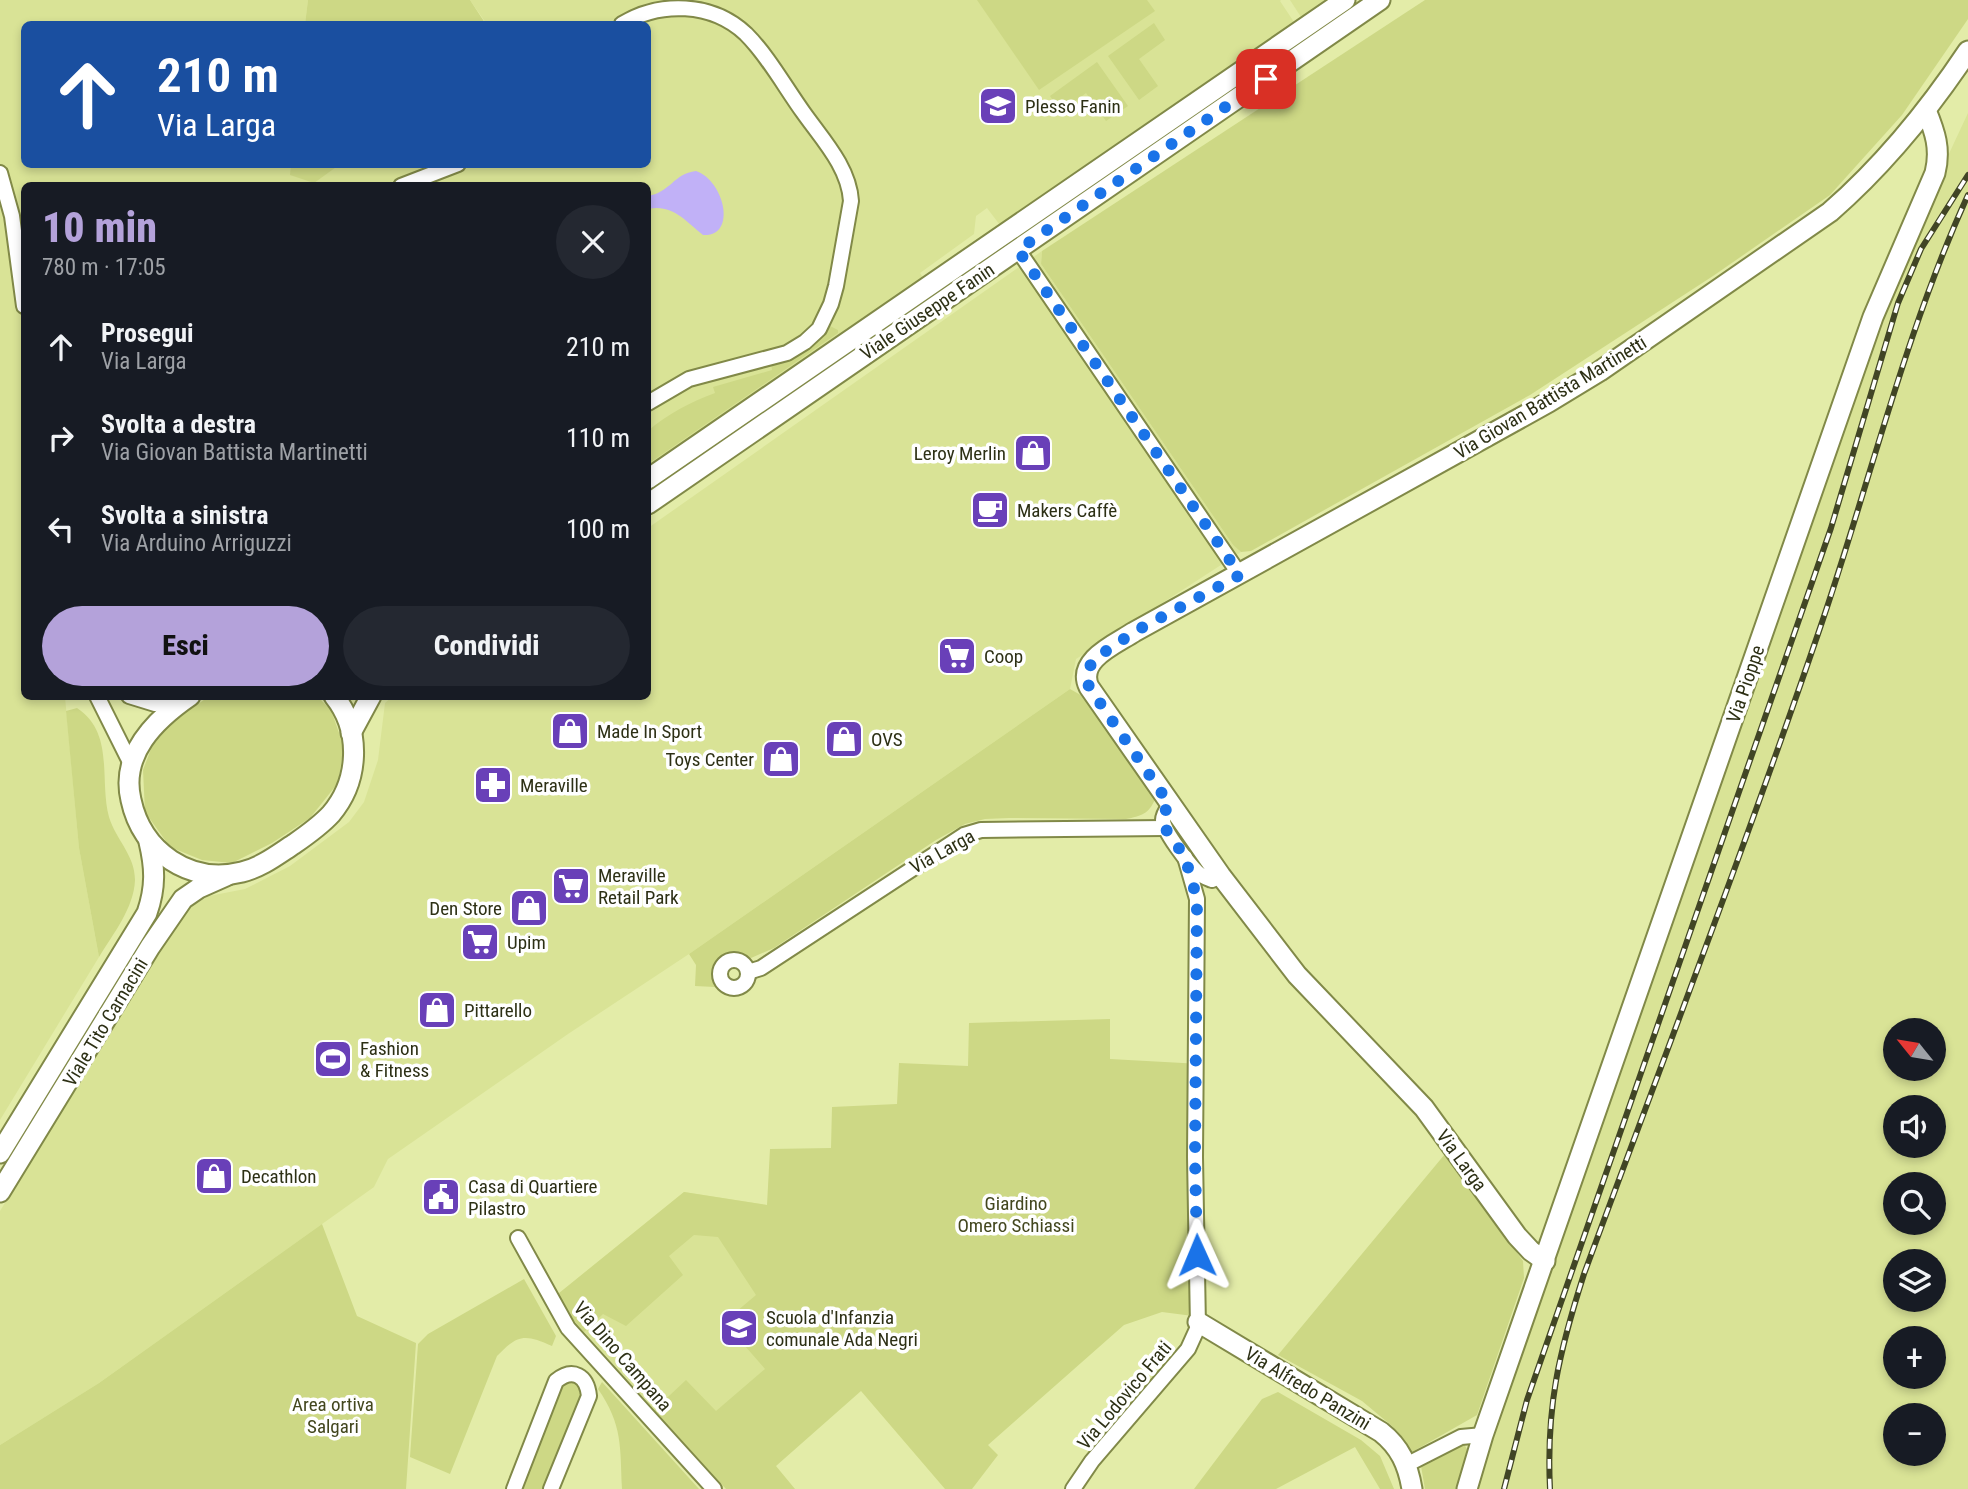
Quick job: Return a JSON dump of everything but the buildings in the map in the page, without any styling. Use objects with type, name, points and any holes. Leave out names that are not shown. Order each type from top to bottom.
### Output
[{"type":"street","name":"Viale Giuseppe Fanin","points":[[651,502],[1018,250],[1306,39],[1345,0]]},
{"type":"street","name":"Viale Giuseppe Fanin","points":[[651,477],[1306,39],[1380,0]]},
{"type":"street","points":[[629,21],[664,8],[681,8],[709,13],[734,25],[753,42],[834,156],[850,190],[851,201],[836,286],[827,316],[819,329],[787,353],[690,379],[651,401]]},
{"type":"street","name":"Via Giovan Battista Martinetti","points":[[1086,678],[1088,666],[1134,632],[1600,371],[1830,212],[1859,187],[1893,151],[1968,51]]},
{"type":"street","name":"Via Pioppe","points":[[1545,1261],[1873,317],[1935,173],[1939,157],[1936,136],[1926,110]]},
{"type":"street","points":[[411,182],[448,168]]},
{"type":"street","points":[[0,173],[12,216],[21,284]]},
{"type":"street","points":[[1018,250],[1240,575]]},
{"type":"street","name":"Via Larga","points":[[1086,678],[1089,687],[1170,805],[1297,975],[1424,1108],[1517,1236],[1545,1261]]},
{"type":"street","points":[[99,700],[132,766]]},
{"type":"street","points":[[142,700],[155,704],[180,700]]},
{"type":"street","points":[[185,700],[156,722],[145,736],[129,779],[131,802],[148,841],[161,855],[188,870],[230,874]]},
{"type":"street","points":[[337,700],[345,713],[351,733]]},
{"type":"street","points":[[351,733],[368,700]]},
{"type":"street","name":"Viale Tito Carnacini","points":[[0,1192],[150,947],[183,899],[199,888],[230,874],[269,861],[318,827],[339,803],[348,784],[354,755],[351,733]]},
{"type":"street","points":[[1170,805],[1163,820],[1165,828],[1185,857],[1199,875],[1212,880],[1221,876]]},
{"type":"street","name":"Via Larga","points":[[748,972],[761,968],[944,845],[964,835],[981,830],[1165,828]]},
{"type":"street","name":"Viale Tito Carnacini","points":[[0,1153],[147,913],[153,897],[155,878],[148,841]]},
{"type":"street","points":[[1185,857],[1197,899],[1195,1157],[1198,1322]]},
{"type":"street","name":"Via Dino Campana","points":[[518,1238],[568,1328],[715,1489]]},
{"type":"street","points":[[1467,1489],[1483,1435],[1545,1261]]},
{"type":"street","name":"Via Alfredo Panzini","points":[[1198,1322],[1367,1422],[1389,1438],[1406,1465],[1412,1489]]},
{"type":"street","name":"Via Lodovico Frati","points":[[1073,1489],[1092,1461],[1188,1349],[1198,1322]]},
{"type":"street","points":[[514,1489],[556,1381],[564,1375],[573,1374],[588,1385],[589,1396],[551,1489]]},
{"type":"street","points":[[1406,1465],[1461,1437],[1483,1435]]},
{"type":"shaded area","points":[[0,0],[308,0],[305,21],[21,21],[21,168],[291,168],[291,175],[325,168],[651,168],[651,21],[485,21],[470,0],[1281,0],[1300,31],[1006,233],[987,208],[976,216],[974,234],[920,273],[932,291],[651,476],[651,182],[21,182],[21,700],[65,700],[79,848],[99,957],[0,1120]]},
{"type":"shaded area","points":[[1290,0],[1327,0],[1301,17]]},
{"type":"shaded area","points":[[1968,113],[1968,1489],[1477,1489],[1492,1435],[1629,1047],[1890,286]]},
{"type":"shaded area","points":[[696,171],[706,176],[720,196],[724,218],[721,227],[714,233],[703,235],[672,211],[651,209],[651,195]]},
{"type":"shaded area","points":[[1042,251],[1041,264],[1233,545],[1241,552],[1076,659],[1070,689],[388,1159],[374,1187],[99,1383],[0,1445],[0,1211],[185,910],[209,896],[245,889],[290,866],[349,822],[364,802],[378,760],[385,703],[388,700],[651,700],[651,526]]},
{"type":"shaded area","name":"Scuola d'Infanzia comunale Ada Negri","points":[[684,1192],[767,1205],[903,1324],[697,1457],[568,1314],[558,1294]]},
{"type":"green space","points":[[308,0],[470,0],[484,21],[305,21]]},
{"type":"green space","points":[[977,0],[1147,0],[1155,11],[1039,90]]},
{"type":"green space","points":[[1425,0],[1968,0],[1968,19],[1902,115],[1830,195],[1713,276],[1530,395],[1251,551],[1241,552],[1233,545],[1041,264],[1042,251]]},
{"type":"green space","points":[[1154,23],[1165,40],[1139,59],[1158,86],[1139,100],[1108,56]]},
{"type":"green space","points":[[1097,62],[1128,106],[1106,121],[1086,93],[1061,112],[1050,96]]},
{"type":"green space","points":[[291,168],[335,168],[315,182],[290,175]]},
{"type":"green space","points":[[828,325],[838,330],[838,333],[651,462],[651,428],[655,425],[680,409],[715,393],[713,387],[772,370],[771,363]]},
{"type":"green space","points":[[1070,689],[1086,698],[1155,799],[1147,811],[1126,819],[1009,818],[985,819],[965,824],[936,840],[774,948],[751,958],[729,952],[724,955],[716,962],[712,971],[715,987],[695,986],[696,965],[689,954]]},
{"type":"green space","points":[[204,700],[321,700],[331,710],[344,747],[338,783],[310,818],[272,843],[232,863],[202,860],[170,847],[145,812],[143,770],[154,741],[171,723]]},
{"type":"green space","points":[[77,708],[89,718],[97,730],[104,758],[109,817],[129,855],[135,880],[127,911],[99,957],[79,848],[66,711]]},
{"type":"green space","name":"Giardino Omero Schiassi","points":[[1110,1019],[1110,1059],[1201,1064],[1193,1316],[1162,1312],[1124,1325],[988,1445],[998,1455],[972,1489],[945,1489],[861,1391],[776,1466],[795,1489],[726,1489],[654,1410],[686,1380],[716,1411],[765,1369],[724,1322],[756,1295],[718,1237],[694,1235],[669,1256],[683,1275],[626,1326],[603,1314],[584,1332],[568,1314],[558,1294],[684,1192],[767,1205],[770,1149],[831,1148],[832,1107],[897,1104],[899,1063],[968,1066],[969,1023]]},
{"type":"green space","points":[[1445,1154],[1523,1261],[1524,1278],[1477,1415],[1412,1452],[1392,1426],[1362,1401],[1278,1355]]},
{"type":"green space","name":"Area ortiva Salgari","points":[[322,1224],[357,1316],[416,1343],[406,1489],[0,1489],[0,1445],[99,1383]]},
{"type":"green space","points":[[524,1279],[556,1336],[552,1346],[535,1339],[522,1338],[511,1343],[497,1356],[450,1474],[410,1457],[418,1344],[428,1334]]},
{"type":"green space","points":[[566,1378],[578,1381],[584,1397],[547,1489],[518,1489],[559,1384]]},
{"type":"green space","points":[[602,1382],[699,1489],[622,1489],[619,1437],[612,1414],[598,1389]]},
{"type":"green space","points":[[1278,1392],[1361,1440],[1380,1456],[1394,1489],[1380,1489],[1355,1447],[1276,1489],[1194,1489],[1262,1399]]},
{"type":"green space","points":[[1460,1443],[1467,1449],[1459,1489],[1425,1489],[1421,1466]]},
{"type":"railway","points":[[1504,1489],[1527,1400],[1831,528],[1898,303],[1921,249],[1968,175]]},
{"type":"railway","points":[[1550,1489],[1550,1432],[1556,1380],[1584,1274],[1791,712],[1906,356],[1945,248],[1968,195]]},
{"type":"place","name":"Plesso Fanin","points":[[998,106]]},
{"type":"place","name":"Leroy Merlin","points":[[1033,453]]},
{"type":"place","name":"Makers Caffè","points":[[990,510]]},
{"type":"place","name":"Coop","points":[[957,656]]},
{"type":"place","name":"Made In Sport","points":[[570,731]]},
{"type":"place","name":"OVS","points":[[844,739]]},
{"type":"place","name":"Toys Center","points":[[781,759]]},
{"type":"place","name":"Meraville","points":[[493,785]]},
{"type":"place","name":"Meraville Retail Park","points":[[571,886]]},
{"type":"place","name":"Den Store","points":[[529,908]]},
{"type":"place","name":"Upim","points":[[480,942]]},
{"type":"place","name":"Pittarello","points":[[437,1010]]},
{"type":"place","name":"Fashion & Fitness","points":[[333,1059]]},
{"type":"place","name":"Decathlon","points":[[214,1176]]},
{"type":"place","name":"Casa di Quartiere Pilastro","points":[[441,1197]]},
{"type":"place","name":"Scuola d'Infanzia comunale Ada Negri","points":[[739,1328]]},
{"type":"route","points":[[1197,1255],[1197,899],[1185,857],[1165,828],[1163,820],[1170,805],[1086,683],[1086,670],[1093,660],[1134,632],[1240,575],[1018,250],[1266,79]]}]
